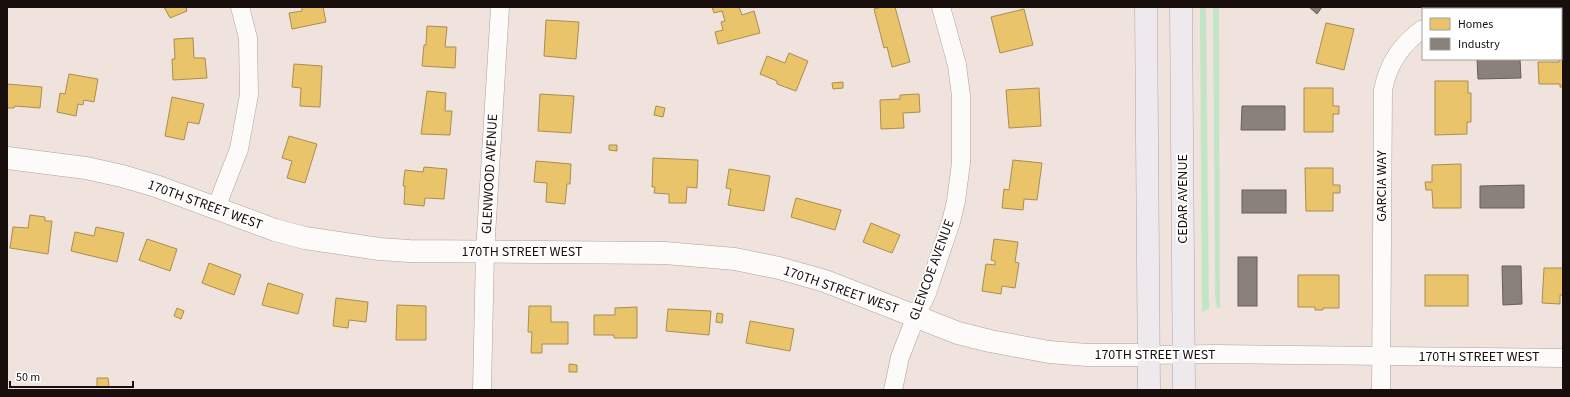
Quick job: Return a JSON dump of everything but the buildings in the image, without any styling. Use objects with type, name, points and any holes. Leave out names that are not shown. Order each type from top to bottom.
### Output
[{"type":"main road","points":[[1146,7],[1149,390]]},
{"type":"main road","name":"CEDAR AVENUE","points":[[1181,7],[1184,390]]},
{"type":"street","points":[[216,208],[239,149],[250,95],[248,38],[240,7]]},
{"type":"street","name":"GLENWOOD AVENUE","points":[[482,390],[485,252],[500,7]]},
{"type":"street","name":"GLENCOE AVENUE","points":[[893,390],[900,358],[916,316],[927,293],[951,222],[962,162],[962,122],[957,65],[941,7]]},
{"type":"street","points":[[1540,8],[1563,7]]},
{"type":"street","name":"GARCIA WAY","points":[[1381,390],[1383,90],[1386,74],[1395,57],[1412,38],[1422,30]]},
{"type":"street","name":"170TH STREET WEST","points":[[7,158],[86,168],[122,176],[156,186],[275,230],[305,238],[341,244],[409,251],[665,253],[736,259],[779,268],[825,281],[958,333],[1019,347],[1049,352],[1087,355],[1563,358]]},
{"type":"green space","points":[[1200,7],[1206,7],[1209,309],[1202,312]]},
{"type":"green space","points":[[1213,7],[1219,7],[1220,308],[1217,308],[1215,295]]}]
